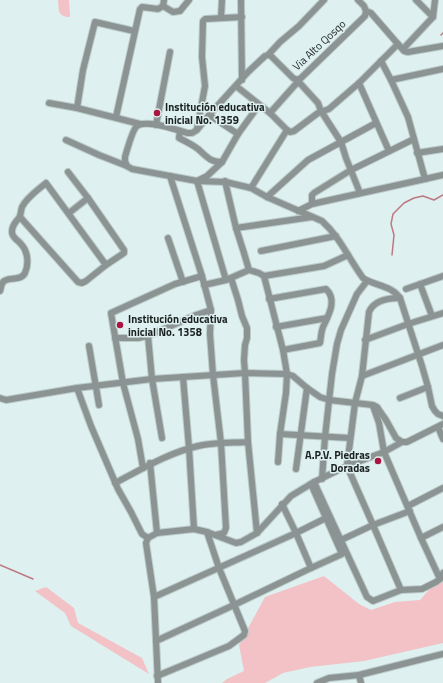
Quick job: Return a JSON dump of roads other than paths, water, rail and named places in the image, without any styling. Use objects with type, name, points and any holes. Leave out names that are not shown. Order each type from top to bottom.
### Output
[{"type":"street","points":[[116,117],[140,9],[142,7],[158,9],[164,3],[173,12],[180,11],[189,0]]},
{"type":"street","points":[[221,18],[222,0]]},
{"type":"street","points":[[242,0],[242,80]]},
{"type":"street","points":[[49,103],[116,117],[140,124],[148,123],[187,133],[192,132],[197,130],[209,115],[265,56],[268,55],[280,42],[299,26],[324,0]]},
{"type":"street","points":[[358,0],[364,6],[366,11],[371,13],[398,44],[408,52],[443,46]]},
{"type":"street","points":[[416,0],[433,17]]},
{"type":"street","points":[[403,49],[433,17],[435,0]]},
{"type":"street","name":"Via Alto Qosqo","points":[[268,55],[271,56],[298,81],[365,16],[366,11]]},
{"type":"street","points":[[197,130],[205,86],[202,57],[203,21],[205,19],[242,17]]},
{"type":"street","points":[[77,108],[95,22],[134,31]]},
{"type":"street","points":[[236,86],[270,113],[287,130],[290,132],[294,131],[321,111],[329,108],[359,83],[398,44]]},
{"type":"street","points":[[156,125],[170,52]]},
{"type":"street","points":[[381,61],[408,117],[425,179]]},
{"type":"street","points":[[391,80],[443,69]]},
{"type":"street","points":[[270,113],[298,81],[318,103],[321,111],[340,142],[360,193]]},
{"type":"street","points":[[359,83],[389,151]]},
{"type":"street","points":[[197,181],[207,176],[222,162],[238,134],[259,105]]},
{"type":"street","points":[[209,115],[238,134]]},
{"type":"street","points":[[267,197],[308,160],[376,123]]},
{"type":"street","points":[[127,166],[125,156],[136,127],[140,124]]},
{"type":"street","points":[[251,188],[287,130]]},
{"type":"street","points":[[180,131],[179,138],[197,149],[206,157],[215,162],[222,162]]},
{"type":"street","points":[[312,204],[312,195],[314,193],[351,170],[414,139]]},
{"type":"street","points":[[66,140],[132,169],[197,181],[224,182],[251,188],[267,197],[322,221],[336,236],[362,278],[394,291],[400,298],[428,387],[432,406],[438,414],[443,416]]},
{"type":"street","points":[[417,153],[443,149]]},
{"type":"street","points":[[20,217],[78,282],[82,283],[86,281],[124,253],[125,252],[88,198],[68,172]]},
{"type":"street","points":[[298,211],[312,204],[443,175]]},
{"type":"street","points":[[170,176],[202,276],[211,310],[210,334],[226,528],[224,533],[216,535]]},
{"type":"street","points":[[197,181],[228,279],[238,300],[246,328],[247,338],[244,360],[248,442],[257,533]]},
{"type":"street","points":[[224,182],[249,270]]},
{"type":"street","points":[[0,291],[4,281],[21,277],[25,273],[27,257],[26,251],[14,238],[12,233],[14,223],[20,217],[26,201],[46,183],[106,265]]},
{"type":"street","points":[[69,213],[88,198]]},
{"type":"street","points":[[236,228],[313,216]]},
{"type":"street","points":[[261,251],[336,236]]},
{"type":"street","points":[[168,238],[183,282]]},
{"type":"street","points":[[204,285],[228,279],[249,270],[264,276],[324,266],[348,255]]},
{"type":"street","points":[[143,468],[138,439],[123,383],[111,313],[183,282],[202,276]]},
{"type":"street","points":[[264,276],[287,374],[278,462]]},
{"type":"street","points":[[406,289],[443,276]]},
{"type":"street","points":[[322,479],[332,374],[341,330],[357,294],[367,281]]},
{"type":"street","points":[[420,284],[432,316]]},
{"type":"street","points":[[269,299],[326,289],[329,292],[332,304],[331,310],[322,329],[320,343],[282,350]]},
{"type":"street","points":[[400,298],[383,300],[370,308],[365,340],[362,376],[355,403],[347,466],[401,590]]},
{"type":"street","points":[[115,338],[138,338],[148,336],[211,310]]},
{"type":"street","points":[[365,340],[443,313]]},
{"type":"street","points":[[276,327],[327,318]]},
{"type":"street","points":[[148,336],[152,378],[162,438]]},
{"type":"street","points":[[362,376],[443,345]]},
{"type":"street","points":[[89,346],[99,405]]},
{"type":"street","points":[[0,398],[6,400],[77,388],[152,378],[245,373],[287,374],[293,376],[306,388],[320,397],[329,400],[373,405],[377,407],[396,438],[402,442]]},
{"type":"street","points":[[182,377],[189,448],[194,529]]},
{"type":"street","points":[[400,398],[428,387]]},
{"type":"street","points":[[77,388],[115,483],[142,534],[148,538]]},
{"type":"street","points":[[296,470],[306,388]]},
{"type":"street","points":[[313,483],[367,597],[373,601],[401,590],[422,589],[436,582],[442,576],[421,538],[384,452],[379,423],[373,405]]},
{"type":"street","points":[[158,683],[154,597],[146,543],[148,538],[157,533],[194,529],[236,542],[241,542],[257,533],[282,504],[291,496],[313,483],[347,466],[384,452],[402,442],[406,442],[440,426],[443,439]]},
{"type":"street","points":[[280,434],[350,438]]},
{"type":"street","points":[[115,483],[150,463],[189,448],[199,445],[248,442]]},
{"type":"street","points":[[150,463],[157,533]]},
{"type":"street","points":[[156,641],[342,554],[313,483]]},
{"type":"street","points":[[341,540],[409,508],[443,488]]},
{"type":"street","points":[[282,504],[311,568]]},
{"type":"street","points":[[154,597],[326,518]]},
{"type":"street","points":[[421,538],[443,526]]},
{"type":"street","points":[[157,676],[229,646],[244,634],[245,631],[219,568],[207,532]]},
{"type":"street","points":[[317,683],[329,678],[359,675],[443,654]]},
{"type":"street","points":[[359,675],[361,683]]},
{"type":"waterway","points":[[392,255],[394,235],[391,224],[393,214],[404,203],[414,198],[423,196],[434,200],[443,195]]},
{"type":"waterway","points":[[0,565],[33,579]]},
{"type":"place","name":"Institución educativa inicial No. 1359","points":[[157,113]]},
{"type":"place","name":"Institución educativa inicial No. 1358","points":[[120,325]]},
{"type":"place","name":"A.P.V. Piedras Doradas","points":[[378,461]]}]
